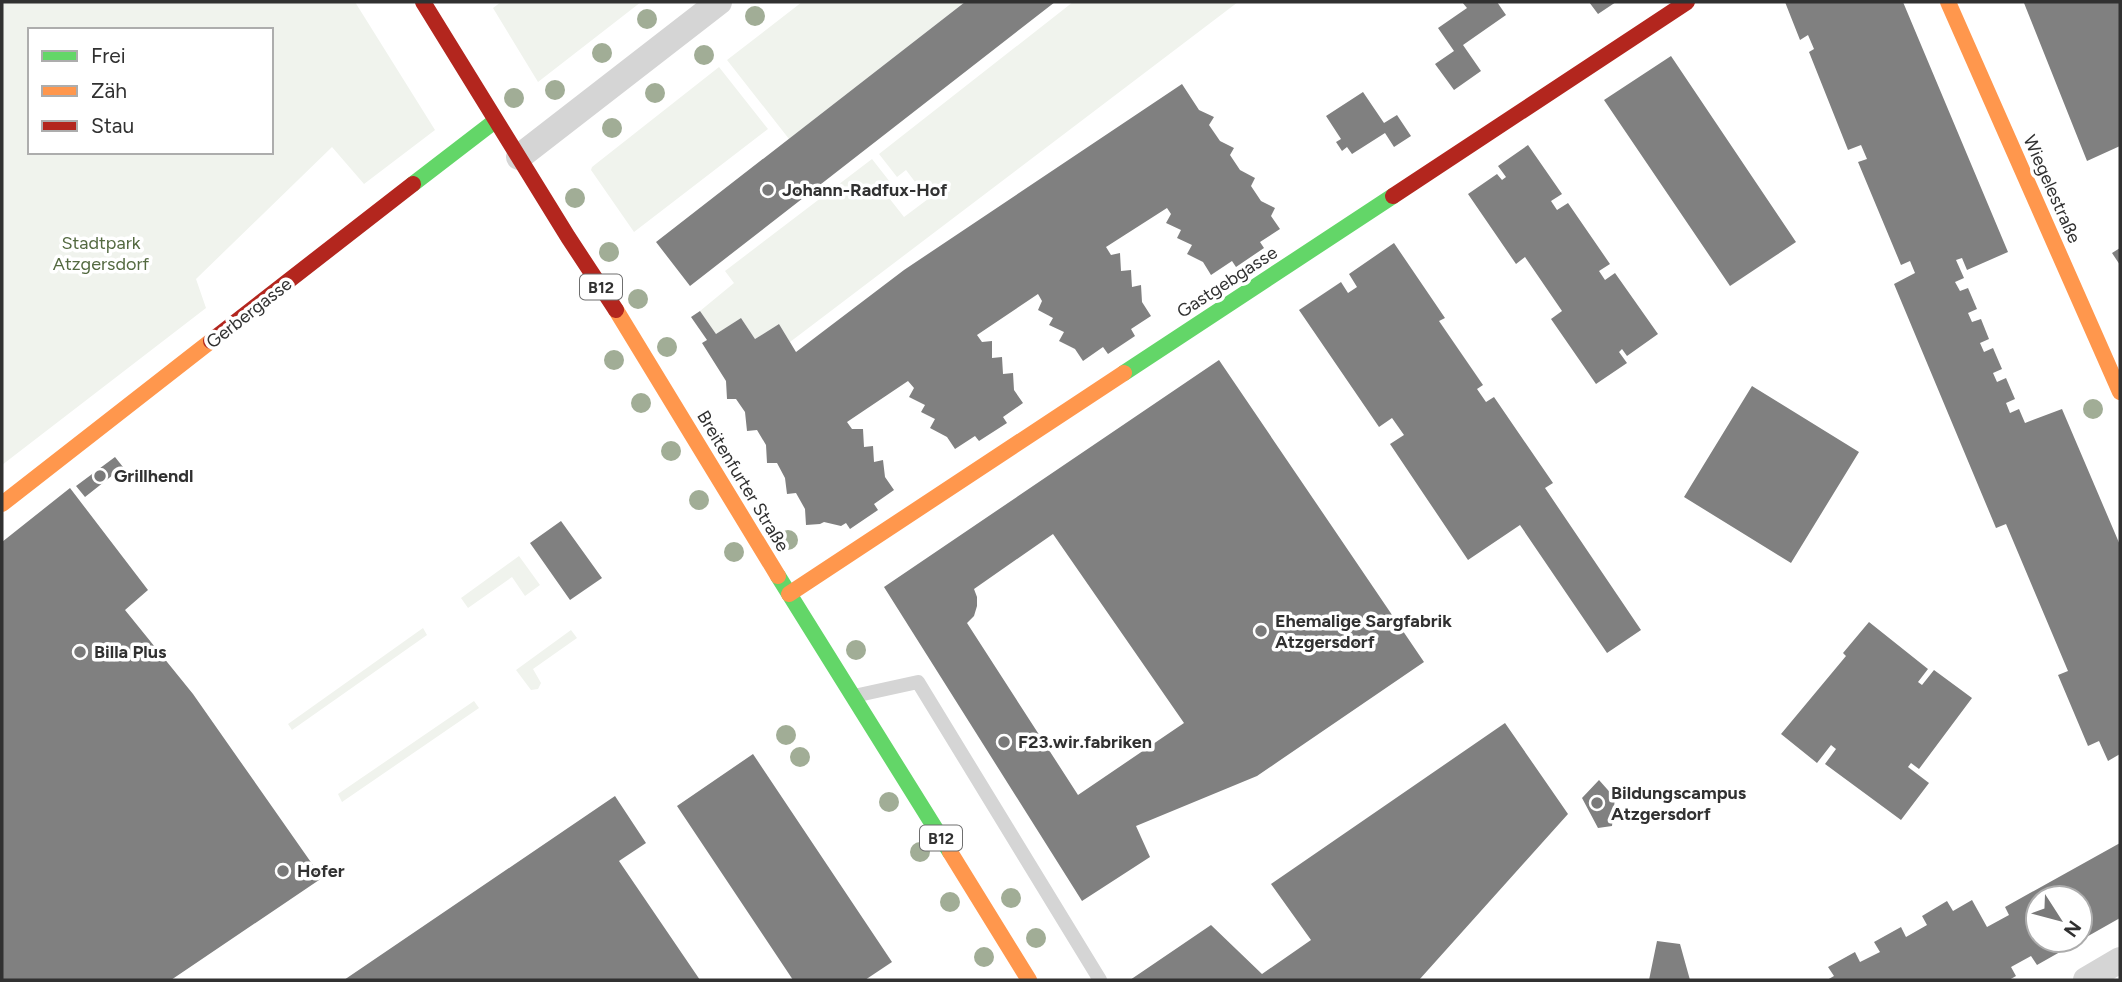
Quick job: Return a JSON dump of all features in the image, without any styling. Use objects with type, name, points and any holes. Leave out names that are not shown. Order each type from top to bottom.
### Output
[{"type":"street","name":"Breitenfurter Straße","points":[[422,2],[568,237],[633,335],[789,594],[1029,980]]},
{"type":"street","points":[[519,157],[719,2]]},
{"type":"street","name":"Gastgebgasse","points":[[789,594],[1687,2]]},
{"type":"street","name":"Wiegelestraße","points":[[1948,2],[2120,392]]},
{"type":"street","name":"Gerbergasse","points":[[2,504],[495,121]]},
{"type":"street","points":[[2086,980],[2120,961]]},
{"type":"lane","points":[[853,696],[918,682],[1100,980]]},
{"type":"green space","name":"Stadtpark Atzgersdorf","points":[[2,2],[355,2],[435,130],[364,184],[332,147],[196,279],[206,308],[2,465]]},
{"type":"green space","points":[[501,2],[641,2],[538,82],[493,8]]},
{"type":"green space","points":[[802,2],[965,2],[789,139],[727,60]]},
{"type":"green space","points":[[1073,2],[1238,2],[790,342],[779,324],[755,339],[741,318],[716,334],[700,311],[734,283],[725,271],[872,159],[890,182],[882,189],[904,217],[928,199],[906,170],[897,177],[879,154]]},
{"type":"green space","points":[[719,67],[768,129],[634,232],[591,170],[592,167]]},
{"type":"green space","points":[[519,556],[540,585],[525,596],[512,577],[468,608],[461,598]]},
{"type":"green space","points":[[423,628],[427,635],[292,730],[288,724]]},
{"type":"green space","points":[[571,630],[577,638],[533,669],[541,683],[538,689],[531,690],[516,670]]},
{"type":"green space","points":[[474,701],[479,708],[342,802],[338,794]]},
{"type":"building","name":"Johann-Radfux-Hof","points":[[965,2],[1055,2],[690,286],[656,242]]},
{"type":"building","points":[[1462,2],[1497,2],[1506,15],[1463,45],[1481,71],[1454,90],[1435,64],[1454,51],[1438,28],[1467,8]]},
{"type":"building","points":[[1589,2],[1616,2],[1598,14]]},
{"type":"building","points":[[1785,2],[1903,2],[2008,252],[1967,270],[1962,258],[1956,260],[1964,278],[1955,282],[1960,291],[1968,288],[1977,309],[1968,313],[1972,322],[1981,319],[1989,339],[1980,343],[1984,352],[1993,348],[2002,369],[1993,373],[1997,382],[2006,378],[2015,399],[2006,403],[2010,413],[2019,409],[2025,423],[2062,409],[2120,545],[2120,754],[2108,761],[2099,741],[2088,746],[2058,675],[2068,671],[2006,524],[1996,528],[1894,284],[1915,273],[1910,261],[1901,265],[1858,162],[1867,159],[1861,145],[1848,150],[1809,52],[1814,49],[1808,35],[1800,40]]},
{"type":"building","points":[[2120,2],[2120,146],[2087,161],[2024,3]]},
{"type":"building","points":[[1671,56],[1796,242],[1730,286],[1604,100]]},
{"type":"building","points":[[1182,84],[1199,110],[1214,117],[1209,125],[1220,141],[1234,148],[1230,155],[1240,170],[1255,178],[1251,186],[1261,201],[1275,208],[1271,216],[1280,229],[1260,242],[1264,248],[1236,267],[1232,261],[1211,275],[1203,262],[1187,254],[1192,245],[1177,238],[1181,230],[1166,223],[1171,214],[1167,208],[1106,247],[1111,255],[1120,253],[1121,271],[1131,270],[1132,287],[1141,285],[1142,302],[1151,316],[1131,329],[1135,336],[1108,354],[1103,347],[1083,361],[1075,349],[1059,341],[1064,332],[1049,325],[1053,318],[1038,310],[1042,301],[1038,294],[977,335],[982,342],[992,341],[992,358],[1002,357],[1003,374],[1013,373],[1014,390],[1023,403],[1003,417],[1007,423],[979,441],[975,436],[955,449],[947,437],[930,428],[935,419],[921,412],[925,405],[909,397],[914,388],[908,381],[847,422],[852,429],[863,429],[864,447],[873,446],[874,462],[883,460],[885,477],[894,490],[874,504],[878,510],[850,529],[846,523],[841,526],[824,522],[806,525],[805,509],[796,493],[787,494],[785,478],[777,463],[767,463],[766,445],[757,430],[747,431],[745,412],[736,399],[727,399],[726,381],[702,343],[707,340],[691,317],[700,311],[716,334],[741,318],[755,339],[779,324],[796,352],[904,270]]},
{"type":"building","points":[[1363,92],[1384,123],[1397,115],[1411,136],[1394,147],[1385,133],[1352,154],[1347,147],[1342,151],[1336,142],[1341,139],[1326,116]]},
{"type":"building","points":[[1528,145],[1562,194],[1551,201],[1557,210],[1568,203],[1610,264],[1599,271],[1605,280],[1615,273],[1658,334],[1627,356],[1622,349],[1619,352],[1627,363],[1596,384],[1551,319],[1562,311],[1525,257],[1516,264],[1468,194],[1497,174],[1502,180],[1506,177],[1498,166]]},
{"type":"building","points":[[1394,243],[1445,318],[1439,321],[1483,385],[1477,389],[1486,402],[1494,397],[1553,483],[1545,488],[1641,630],[1607,653],[1520,525],[1468,560],[1390,444],[1404,435],[1392,418],[1379,427],[1299,310],[1341,282],[1348,293],[1357,287],[1349,274]]},
{"type":"building","points":[[2120,248],[2120,265],[2112,253]]},
{"type":"building","name":"Ehemalige Sargfabrik Atzgersdorf","points":[[1219,360],[1424,662],[1257,776],[1136,826],[1150,857],[1082,901],[884,587]],"holes":[[[1053,534],[1184,723],[1078,795],[967,623],[974,616],[977,606],[974,589]]]},
{"type":"building","points":[[1752,386],[1859,452],[1791,563],[1684,497]]},
{"type":"building","name":"Grillhendl","points":[[115,457],[123,467],[85,497],[76,486]]},
{"type":"building","points":[[70,488],[148,590],[125,610],[193,694],[322,878],[171,980],[2,980],[2,542]]},
{"type":"building","points":[[561,521],[602,578],[570,600],[530,543]]},
{"type":"building","points":[[1869,622],[1928,669],[1918,682],[1922,685],[1934,670],[1972,698],[1919,769],[1911,763],[1908,767],[1929,783],[1901,820],[1825,764],[1836,749],[1831,745],[1817,763],[1781,734],[1846,656],[1843,653]]},
{"type":"building","points":[[1505,723],[1568,814],[1419,980],[1130,980],[1211,925],[1262,974],[1311,940],[1271,884]]},
{"type":"building","points":[[753,754],[892,962],[865,980],[793,980],[677,806]]},
{"type":"building","points":[[1599,780],[1615,798],[1612,826],[1598,828],[1582,798]]},
{"type":"building","points":[[615,796],[646,843],[619,861],[700,980],[344,980]]},
{"type":"building","points":[[2120,843],[2120,918],[2094,933],[2094,884],[2046,884]]},
{"type":"building","points":[[2024,896],[2024,954],[2056,954],[2037,965],[2031,956],[2011,967],[2016,976],[2009,980],[1827,980],[1834,976],[1828,967],[1855,952],[1860,962],[1880,952],[1874,942],[1901,927],[1906,937],[1927,925],[1922,916],[1947,901],[1953,911],[1972,900],[1987,927],[2009,915],[2005,907]]},
{"type":"building","points":[[1657,941],[1680,944],[1690,980],[1649,980]]},
{"type":"traffic: fast","points":[[413,184],[495,121]]},
{"type":"traffic: fast","points":[[1124,373],[1393,196]]},
{"type":"traffic: fast","points":[[778,576],[950,852]]},
{"type":"traffic: slow","points":[[1948,2],[2120,392]]},
{"type":"traffic: slow","points":[[616,310],[778,576]]},
{"type":"traffic: slow","points":[[2,504],[211,341]]},
{"type":"traffic: slow","points":[[789,594],[1124,373]]},
{"type":"traffic: slow","points":[[950,852],[1029,980]]},
{"type":"traffic: jam","points":[[423,2],[616,310]]},
{"type":"traffic: jam","points":[[1393,196],[1687,2]]},
{"type":"traffic: jam","points":[[211,341],[413,184]]},
{"type":"place","name":"Johann-Radfux-Hof","points":[[768,190]]},
{"type":"place","name":"Grillhendl","points":[[100,476]]},
{"type":"place","name":"Ehemalige Sargfabrik Atzgersdorf","points":[[1261,631]]},
{"type":"place","name":"Billa Plus","points":[[80,652]]},
{"type":"place","name":"F23.wir.fabriken","points":[[1004,742]]},
{"type":"place","name":"Bildungscampus Atzgersdorf","points":[[1597,803]]},
{"type":"place","name":"Hofer","points":[[283,871]]}]
